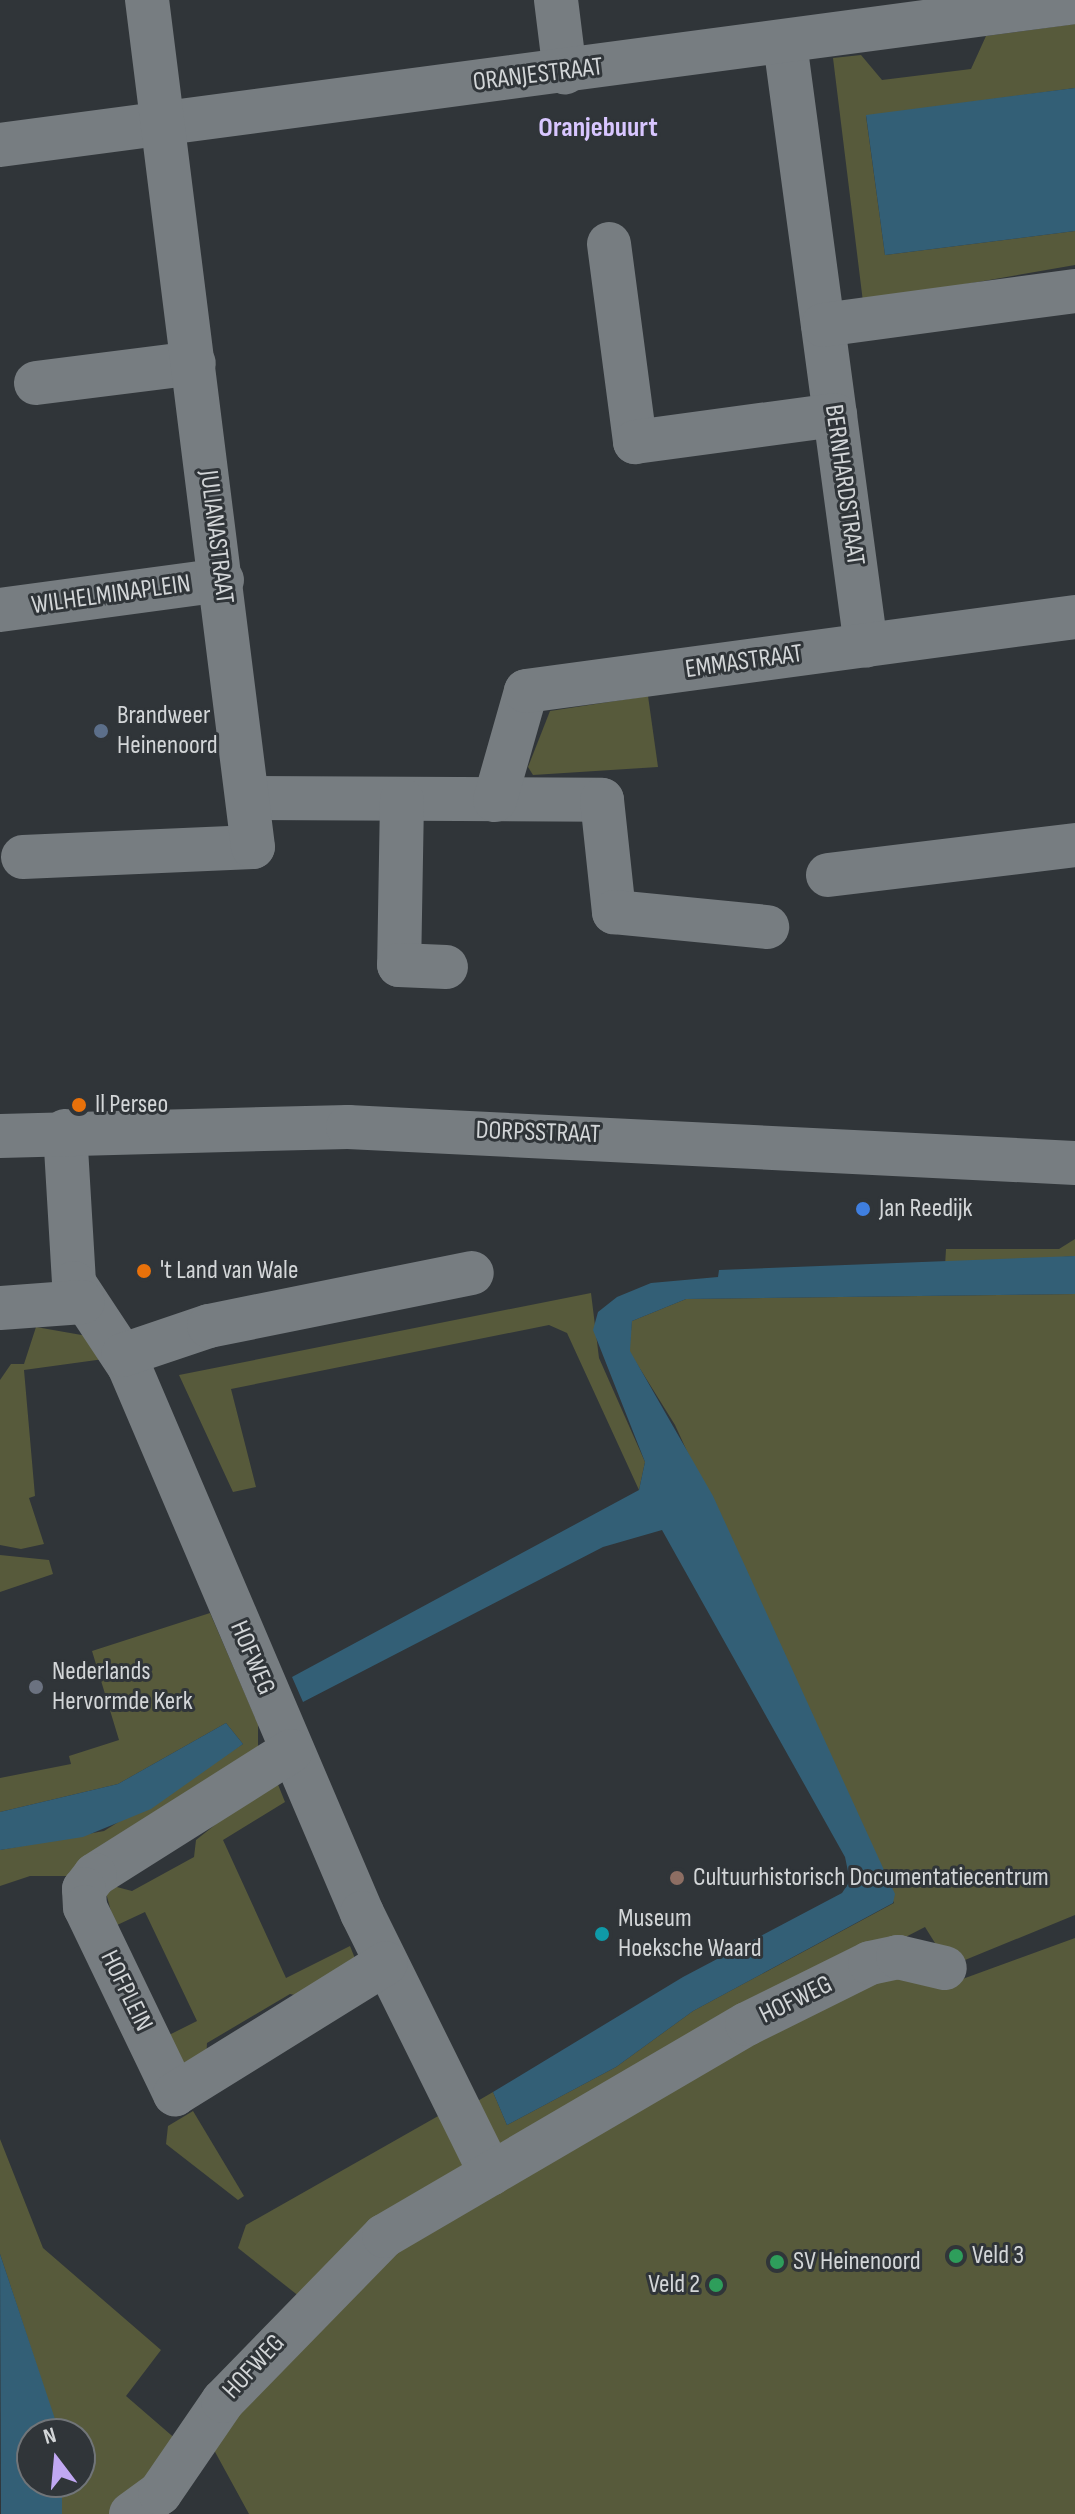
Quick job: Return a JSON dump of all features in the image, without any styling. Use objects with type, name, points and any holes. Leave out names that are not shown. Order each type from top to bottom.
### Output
[{"type":"street","name":"JULIANASTRAAT","points":[[23,857],[253,847],[251,798],[147,0]]},
{"type":"street","points":[[556,0],[565,72]]},
{"type":"street","name":"ORANJESTRAAT","points":[[0,145],[785,43],[926,11],[1075,2]]},
{"type":"street","name":"BERNHARDSTRAAT","points":[[785,43],[866,646]]},
{"type":"street","points":[[609,244],[635,442],[835,415]]},
{"type":"street","points":[[823,325],[1075,291]]},
{"type":"street","points":[[36,383],[194,363]]},
{"type":"street","name":"WILHELMINAPLEIN","points":[[0,610],[222,580]]},
{"type":"street","name":"EMMASTRAAT","points":[[495,800],[526,691],[1075,617]]},
{"type":"street","points":[[251,798],[602,800],[614,912],[767,927]]},
{"type":"street","points":[[402,800],[399,965],[446,967]]},
{"type":"street","points":[[828,875],[1075,845]]},
{"type":"street","name":"DORPSSTRAAT","points":[[0,1136],[65,1131],[452,1130],[917,1160],[1075,1163]]},
{"type":"street","name":"HOFWEG","points":[[65,1131],[69,1261],[83,1302],[123,1355],[291,1751],[386,1963],[491,2174]]},
{"type":"street","points":[[123,1355],[209,1326],[472,1273]]},
{"type":"street","points":[[0,1308],[83,1302]]},
{"type":"street","name":"HOFPLEIN","points":[[291,1751],[95,1875],[84,1889],[85,1907],[175,2094],[386,1963]]},
{"type":"street","name":"HOFWEG","points":[[143,2506],[223,2401],[348,2269],[394,2230],[747,2024],[870,1963],[898,1957],[945,1968]]},
{"type":"green space","points":[[1075,24],[1075,88],[866,116],[885,255],[1075,231],[1075,265],[863,302],[833,58],[861,55],[882,80],[971,69],[986,36]]},
{"type":"green space","points":[[648,696],[658,767],[533,775],[528,767],[550,711]]},
{"type":"green space","points":[[1075,1239],[1075,1256],[945,1266],[946,1249],[1059,1249]]},
{"type":"green space","points":[[591,1293],[599,1358],[645,1462],[639,1490],[567,1333],[549,1325],[231,1389],[256,1487],[233,1492],[179,1375]]},
{"type":"green space","points":[[1075,1294],[1075,1915],[965,1960],[940,1951],[925,1927],[499,2146],[469,2106],[493,2092],[507,2125],[616,2067],[693,2011],[894,1903],[675,1425],[629,1351],[632,1321],[686,1299]]},
{"type":"green space","points":[[36,1327],[93,1337],[104,1359],[24,1370],[35,1496],[29,1498],[44,1544],[21,1549],[0,1545],[0,1380],[11,1364],[24,1364]]},
{"type":"green space","points":[[0,1555],[49,1560],[53,1574],[0,1592]]},
{"type":"green space","points":[[210,1613],[258,1724],[258,1751],[78,1876],[30,1876],[0,1886],[0,1850],[104,1831],[243,1744],[226,1723],[118,1784],[0,1812],[0,1778],[71,1764],[69,1756],[119,1740],[92,1651]]},
{"type":"green space","points":[[275,1777],[285,1802],[223,1840],[286,1978],[350,1946],[356,1961],[309,1998],[290,1994],[207,2043],[206,2060],[183,2064],[167,2036],[197,2021],[145,1912],[115,1926],[106,1893],[113,1886],[132,1891],[194,1857],[196,1840]]},
{"type":"green space","name":"SV Heinenoord","points":[[1075,1938],[1075,2514],[249,2514],[208,2439],[367,2261],[873,1977],[957,1981]]},
{"type":"green space","points":[[193,2111],[244,2196],[238,2200],[166,2144],[168,2126]]},
{"type":"green space","points":[[447,2111],[464,2166],[300,2297],[238,2248],[246,2225]]},
{"type":"green space","points":[[0,2139],[43,2248],[161,2350],[126,2396],[178,2441],[115,2514],[62,2514],[62,2498],[96,2498],[96,2418],[54,2418],[0,2254]]},
{"type":"water","points":[[1075,88],[1075,231],[885,255],[866,115]]},
{"type":"water","points":[[1075,1256],[1075,1294],[686,1299],[632,1321],[630,1351],[713,1496],[895,1894],[893,1903],[693,2011],[616,2067],[507,2125],[493,2092],[683,1977],[842,1893],[850,1881],[845,1857],[662,1530],[603,1547],[303,1702],[292,1677],[639,1490],[645,1462],[593,1330],[598,1312],[617,1297],[651,1283],[718,1277],[719,1270]]},
{"type":"water","points":[[226,1723],[243,1744],[151,1809],[83,1837],[0,1850],[0,1812],[118,1784]]},
{"type":"water","points":[[0,2254],[55,2418],[16,2418],[16,2498],[62,2498],[62,2514],[1,2514]]},
{"type":"place","name":"Brandweer Heinenoord","points":[[101,731]]},
{"type":"place","name":"Il Perseo","points":[[79,1105]]},
{"type":"place","name":"Jan Reedijk","points":[[863,1209]]},
{"type":"place","name":"'t Land van Wale","points":[[144,1271]]},
{"type":"place","name":"Nederlands Hervormde Kerk","points":[[36,1687]]},
{"type":"place","name":"Cultuurhistorisch Documentatiecentrum","points":[[677,1878]]},
{"type":"place","name":"Museum Hoeksche Waard","points":[[602,1934]]},
{"type":"place","name":"Veld 3","points":[[956,2256]]},
{"type":"place","name":"SV Heinenoord","points":[[777,2262]]},
{"type":"place","name":"Veld 2","points":[[716,2285]]},
{"type":"district","name":"Oranjebuurt","points":[[598,128]]}]
